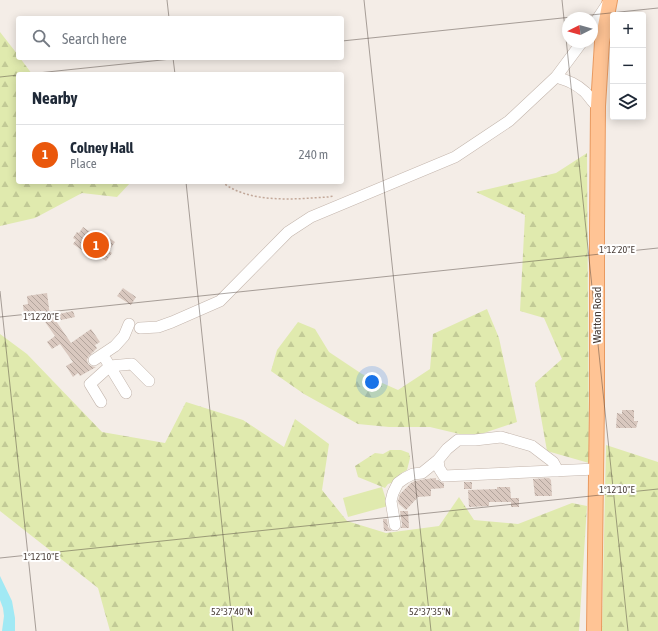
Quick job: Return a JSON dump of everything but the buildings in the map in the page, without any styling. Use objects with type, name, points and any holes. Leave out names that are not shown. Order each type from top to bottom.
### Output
[{"type":"main road","name":"Watton Road","points":[[594,631],[598,106],[602,42],[610,1]]},
{"type":"lane","points":[[598,18],[610,1]]},
{"type":"lane","points":[[140,328],[158,327],[220,301],[288,232],[311,217],[455,157],[509,121],[556,77],[578,48]]},
{"type":"lane","points":[[556,77],[572,82],[586,93],[594,104],[598,106]]},
{"type":"lane","points":[[126,393],[110,366],[98,357],[115,346],[124,336],[129,324]]},
{"type":"lane","points":[[101,402],[90,384],[110,366],[132,364],[148,381]]},
{"type":"lane","points":[[395,525],[391,501],[398,483],[414,474],[422,473],[438,460],[446,449],[458,440],[501,437],[532,446],[553,462],[558,470]]},
{"type":"lane","points":[[438,460],[439,468],[444,476],[596,468]]},
{"type":"path","points":[[224,184],[228,187],[252,196],[288,200],[335,196]]},
{"type":"green space","points":[[0,32],[16,52],[16,60],[22,60],[30,72],[16,72],[16,184],[129,184],[117,197],[82,193],[35,218],[0,226]]},
{"type":"green space","points":[[587,153],[589,463],[547,451],[535,383],[562,359],[544,318],[520,311],[525,215],[476,192],[556,173]]},
{"type":"green space","points":[[487,309],[499,338],[517,422],[472,437],[430,427],[389,427],[358,424],[304,394],[271,371],[277,350],[298,322],[315,329],[329,352],[362,374],[398,390],[430,369],[433,334]]},
{"type":"green space","points":[[0,334],[27,354],[102,432],[165,443],[186,402],[243,420],[284,447],[295,419],[329,444],[322,490],[347,521],[386,533],[439,526],[459,497],[474,520],[518,524],[572,503],[587,506],[579,631],[110,631],[98,588],[0,511]]},
{"type":"green space","points":[[606,445],[658,462],[658,631],[602,631]]},
{"type":"green space","points":[[390,450],[401,450],[409,453],[410,458],[407,470],[400,474],[397,481],[388,484],[385,488],[358,477],[355,466],[375,453],[383,454]]},
{"type":"green space","points":[[382,487],[388,506],[348,517],[343,498]]},
{"type":"water","points":[[0,576],[12,601],[15,618],[15,631],[2,631],[4,616],[0,600]]},
{"type":"place","name":"Colney Hall","points":[[96,245]]}]
